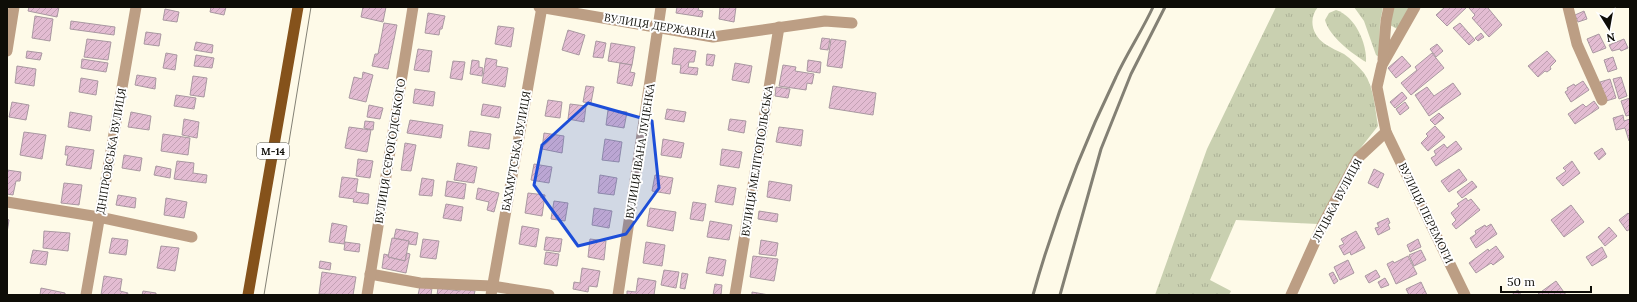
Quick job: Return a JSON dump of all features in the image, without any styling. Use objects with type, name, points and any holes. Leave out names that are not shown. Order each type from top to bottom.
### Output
[{"type":"main road","name":"М-14","points":[[248,295],[298,7]]},
{"type":"street","points":[[7,51],[14,7]]},
{"type":"street","name":"ДНІПРОВСЬКА ВУЛИЦЯ","points":[[86,295],[136,7]]},
{"type":"street","name":"ВУЛИЦЯ СЄРОГОДСЬКОГО","points":[[367,295],[413,7]]},
{"type":"street","name":"ВУЛИЦЯ ДЕРЖАВІНА","points":[[541,7],[713,37],[825,21],[852,23]]},
{"type":"street","name":"БАХМУТСЬКА ВУЛИЦЯ","points":[[491,290],[541,7]]},
{"type":"street","name":"ВУЛИЦЯ ІВАНА ЛУЦЕНКА","points":[[618,295],[661,7]]},
{"type":"street","points":[[1386,132],[1377,87],[1382,65],[1386,21],[1389,7]]},
{"type":"street","points":[[1382,65],[1415,7]]},
{"type":"street","points":[[1568,7],[1577,44],[1602,100]]},
{"type":"street","name":"ВУЛИЦЯ МЕЛІТОПОЛЬСЬКА","points":[[735,295],[779,27]]},
{"type":"street","name":"ЛУЦЬКА ВУЛИЦЯ","points":[[1291,295],[1323,224],[1358,158],[1386,132]]},
{"type":"street","name":"ВУЛИЦЯ ПЕРЕМОГИ","points":[[1386,132],[1465,295]]},
{"type":"street","points":[[7,202],[99,217],[192,237]]},
{"type":"street","points":[[370,274],[420,282],[548,295]]},
{"type":"highlighted area","points":[[588,103],[652,121],[659,188],[626,234],[578,246],[534,185],[542,145]]},
{"type":"green space","points":[[1276,7],[1318,7],[1312,22],[1314,32],[1327,45],[1347,56],[1364,73],[1372,91],[1378,126],[1355,155],[1318,224],[1236,220],[1210,280],[1231,291],[1229,295],[1155,295],[1207,149]]},
{"type":"green space","points":[[1354,7],[1383,7],[1380,22],[1379,57],[1376,55],[1364,21]]},
{"type":"green space","points":[[1394,7],[1412,7],[1399,30],[1390,25]]},
{"type":"green space","points":[[1336,10],[1343,13],[1354,24],[1362,39],[1366,62],[1342,44],[1327,26],[1325,20],[1329,13]]},
{"type":"building","points":[[29,7],[59,7],[57,17],[28,11]]},
{"type":"building","points":[[211,7],[226,7],[224,15],[210,12]]},
{"type":"building","points":[[363,7],[386,7],[383,22],[361,17]]},
{"type":"building","points":[[677,7],[699,7],[698,10],[703,11],[702,17],[676,13]]},
{"type":"building","points":[[720,7],[736,7],[734,22],[719,19]]},
{"type":"building","points":[[1445,7],[1467,7],[1447,26],[1436,15]]},
{"type":"building","points":[[1489,7],[1488,8],[1502,25],[1489,37],[1472,18],[1475,15],[1469,8]]},
{"type":"building","points":[[165,9],[179,12],[177,22],[163,20]]},
{"type":"building","points":[[1584,11],[1587,19],[1578,22],[1575,15]]},
{"type":"building","points":[[428,13],[445,16],[439,35],[425,33]]},
{"type":"building","points":[[35,16],[53,19],[50,41],[32,38]]},
{"type":"building","points":[[71,21],[115,27],[114,35],[70,29]]},
{"type":"building","points":[[384,23],[397,25],[388,69],[372,66],[375,54],[378,54]]},
{"type":"building","points":[[1460,23],[1475,40],[1469,45],[1453,28]]},
{"type":"building","points":[[498,26],[514,28],[511,47],[495,44]]},
{"type":"building","points":[[568,30],[585,35],[579,55],[562,50]]},
{"type":"building","points":[[146,32],[161,34],[159,46],[144,44]]},
{"type":"building","points":[[1481,33],[1484,37],[1478,41],[1475,38]]},
{"type":"building","points":[[1599,34],[1606,48],[1593,53],[1587,39]]},
{"type":"building","points":[[822,38],[830,39],[828,50],[820,49]]},
{"type":"building","points":[[87,39],[111,42],[108,60],[84,57]]},
{"type":"building","points":[[831,39],[846,41],[842,68],[827,66]]},
{"type":"building","points":[[1624,39],[1628,48],[1621,51],[1620,49],[1612,51],[1609,45]]},
{"type":"building","points":[[596,41],[606,43],[603,58],[593,57]]},
{"type":"building","points":[[196,42],[213,45],[212,53],[194,50]]},
{"type":"building","points":[[611,43],[635,47],[632,65],[608,61]]},
{"type":"building","points":[[1437,44],[1443,51],[1436,57],[1430,49]]},
{"type":"building","points":[[674,48],[696,51],[694,62],[689,62],[688,67],[698,68],[697,75],[680,73],[681,65],[672,64]]},
{"type":"building","points":[[418,49],[432,51],[429,72],[414,70]]},
{"type":"building","points":[[27,51],[42,53],[40,60],[26,58]]},
{"type":"building","points":[[1547,51],[1556,61],[1550,67],[1551,69],[1547,72],[1545,71],[1538,77],[1528,66]]},
{"type":"building","points":[[166,53],[177,55],[175,70],[163,68]]},
{"type":"building","points":[[1432,53],[1444,68],[1411,95],[1401,83],[1417,70],[1415,67]]},
{"type":"building","points":[[707,54],[715,55],[713,66],[706,65]]},
{"type":"building","points":[[196,55],[214,58],[212,68],[194,66]]},
{"type":"building","points":[[1402,56],[1411,66],[1396,78],[1388,68]]},
{"type":"building","points":[[1613,57],[1617,69],[1608,72],[1604,60]]},
{"type":"building","points":[[486,58],[497,60],[496,66],[508,68],[505,87],[482,83]]},
{"type":"building","points":[[82,59],[108,63],[106,72],[81,68]]},
{"type":"building","points":[[472,60],[479,61],[479,67],[483,68],[482,76],[470,74]]},
{"type":"building","points":[[808,60],[821,62],[820,73],[807,71]]},
{"type":"building","points":[[453,61],[465,62],[462,80],[450,78]]},
{"type":"building","points":[[620,63],[632,65],[630,72],[635,73],[632,86],[617,83]]},
{"type":"building","points":[[735,63],[752,66],[749,83],[732,80]]},
{"type":"building","points":[[783,65],[796,67],[795,71],[814,74],[812,84],[807,83],[806,90],[779,86]]},
{"type":"building","points":[[17,66],[36,69],[34,86],[15,83]]},
{"type":"building","points":[[363,72],[373,75],[366,102],[349,98],[354,77],[362,79]]},
{"type":"building","points":[[137,75],[156,78],[155,89],[135,85]]},
{"type":"building","points":[[193,76],[207,78],[204,97],[190,95]]},
{"type":"building","points":[[1621,77],[1627,96],[1619,99],[1613,79]]},
{"type":"building","points":[[81,78],[98,81],[96,95],[79,92]]},
{"type":"building","points":[[1610,79],[1616,98],[1606,101],[1600,82]]},
{"type":"building","points":[[1583,81],[1589,90],[1571,102],[1565,92],[1568,90],[1567,88],[1574,84],[1575,86]]},
{"type":"building","points":[[1453,83],[1461,94],[1429,116],[1415,95],[1427,87],[1434,96]]},
{"type":"building","points":[[586,86],[594,87],[591,103],[583,102]]},
{"type":"building","points":[[833,86],[876,93],[873,115],[829,108]]},
{"type":"building","points":[[776,87],[790,89],[788,98],[775,96]]},
{"type":"building","points":[[415,89],[435,92],[433,106],[413,103]]},
{"type":"building","points":[[1402,92],[1407,98],[1395,108],[1390,102]]},
{"type":"building","points":[[176,95],[196,98],[194,109],[174,106]]},
{"type":"building","points":[[1630,98],[1630,115],[1626,116],[1621,101]]},
{"type":"building","points":[[548,100],[562,102],[560,118],[545,116]]},
{"type":"building","points":[[1594,101],[1599,108],[1575,124],[1568,114],[1583,104],[1586,107]]},
{"type":"building","points":[[12,102],[29,105],[26,120],[9,117]]},
{"type":"building","points":[[1405,102],[1409,108],[1400,115],[1396,109]]},
{"type":"building","points":[[483,104],[501,107],[499,118],[481,115]]},
{"type":"building","points":[[570,104],[586,106],[584,122],[568,119]]},
{"type":"building","points":[[369,105],[383,108],[380,119],[367,117]]},
{"type":"building","points":[[667,109],[686,112],[684,122],[665,119]]},
{"type":"building","points":[[608,110],[627,112],[624,128],[606,125]]},
{"type":"building","points":[[70,112],[92,116],[90,131],[68,127]]},
{"type":"building","points":[[131,112],[151,116],[149,130],[128,127]]},
{"type":"building","points":[[1439,113],[1444,118],[1435,125],[1430,120]]},
{"type":"building","points":[[1623,115],[1624,121],[1630,119],[1630,141],[1625,128],[1616,130],[1613,118]]},
{"type":"building","points":[[184,119],[199,122],[197,138],[182,135]]},
{"type":"building","points":[[730,119],[746,121],[744,133],[728,130]]},
{"type":"building","points":[[410,120],[443,125],[441,138],[407,133]]},
{"type":"building","points":[[365,121],[374,122],[373,130],[364,128]]},
{"type":"building","points":[[1435,126],[1445,137],[1428,151],[1421,143],[1428,136],[1426,134]]},
{"type":"building","points":[[349,127],[371,130],[367,152],[345,148]]},
{"type":"building","points":[[779,127],[803,130],[801,146],[776,142]]},
{"type":"building","points":[[470,131],[491,134],[489,149],[468,146]]},
{"type":"building","points":[[24,132],[46,135],[42,159],[20,155]]},
{"type":"building","points":[[544,133],[564,136],[562,153],[542,149]]},
{"type":"building","points":[[163,134],[190,138],[188,155],[161,151]]},
{"type":"building","points":[[605,139],[622,142],[619,162],[602,160]]},
{"type":"building","points":[[663,139],[684,143],[681,158],[661,155]]},
{"type":"building","points":[[1456,141],[1462,149],[1436,166],[1431,158],[1436,155],[1434,151],[1444,144],[1447,148]]},
{"type":"building","points":[[405,143],[416,145],[411,171],[401,170]]},
{"type":"building","points":[[66,146],[94,150],[91,169],[66,165],[68,155],[65,155]]},
{"type":"building","points":[[1602,148],[1606,154],[1599,160],[1594,153]]},
{"type":"building","points":[[722,149],[742,152],[739,168],[720,165]]},
{"type":"building","points":[[124,155],[142,158],[140,171],[122,168]]},
{"type":"building","points":[[358,159],[373,161],[370,178],[356,176]]},
{"type":"building","points":[[177,161],[194,163],[193,173],[207,175],[206,183],[174,179]]},
{"type":"building","points":[[1572,161],[1580,173],[1563,186],[1556,178],[1566,171],[1563,168]]},
{"type":"building","points":[[457,163],[477,167],[474,183],[454,180]]},
{"type":"building","points":[[534,164],[552,167],[549,183],[531,180]]},
{"type":"building","points":[[156,166],[171,169],[170,178],[154,175]]},
{"type":"building","points":[[1374,169],[1384,174],[1378,188],[1368,183]]},
{"type":"building","points":[[1459,169],[1467,180],[1449,192],[1441,181]]},
{"type":"building","points":[[7,170],[21,172],[20,181],[16,181],[13,195],[7,194]]},
{"type":"building","points":[[600,175],[617,178],[614,195],[598,193]]},
{"type":"building","points":[[655,175],[673,178],[670,194],[652,191]]},
{"type":"building","points":[[342,177],[358,179],[356,192],[369,194],[368,204],[353,202],[354,199],[339,197]]},
{"type":"building","points":[[422,178],[434,180],[432,196],[419,195]]},
{"type":"building","points":[[447,181],[466,184],[464,199],[445,196]]},
{"type":"building","points":[[769,181],[792,185],[790,201],[767,197]]},
{"type":"building","points":[[1472,181],[1477,187],[1462,198],[1457,192]]},
{"type":"building","points":[[64,183],[82,185],[79,205],[61,203]]},
{"type":"building","points":[[718,185],[736,188],[733,205],[715,202]]},
{"type":"building","points":[[478,188],[499,193],[494,212],[487,210],[489,202],[476,199]]},
{"type":"building","points":[[528,193],[545,195],[542,216],[525,213]]},
{"type":"building","points":[[118,195],[136,198],[135,208],[116,205]]},
{"type":"building","points":[[166,198],[187,202],[184,218],[164,215]]},
{"type":"building","points":[[1466,198],[1468,201],[1471,199],[1480,210],[1456,229],[1452,224],[1456,220],[1451,213],[1459,206],[1457,204]]},
{"type":"building","points":[[554,201],[568,203],[565,221],[551,219]]},
{"type":"building","points":[[693,202],[706,204],[703,221],[690,219]]},
{"type":"building","points":[[446,204],[463,207],[461,221],[443,218]]},
{"type":"building","points":[[1571,205],[1584,222],[1564,237],[1551,220]]},
{"type":"building","points":[[594,208],[612,211],[609,228],[592,225]]},
{"type":"building","points":[[650,208],[676,212],[673,231],[647,226]]},
{"type":"building","points":[[759,211],[778,214],[777,222],[758,219]]},
{"type":"building","points":[[1628,213],[1630,215],[1630,229],[1627,231],[1619,220]]},
{"type":"building","points":[[1388,218],[1390,229],[1378,235],[1375,228],[1379,227],[1377,223]]},
{"type":"building","points":[[7,219],[9,220],[7,233]]},
{"type":"building","points":[[710,221],[732,225],[729,240],[707,237]]},
{"type":"building","points":[[332,223],[347,226],[344,244],[329,242]]},
{"type":"building","points":[[1491,224],[1497,234],[1476,248],[1470,238],[1476,234],[1475,231],[1485,225],[1486,227]]},
{"type":"building","points":[[522,226],[539,229],[536,247],[519,244]]},
{"type":"building","points":[[1609,227],[1617,236],[1605,246],[1598,237]]},
{"type":"building","points":[[396,229],[418,233],[416,245],[409,244],[409,241],[394,238]]},
{"type":"building","points":[[44,231],[70,233],[68,251],[43,248]]},
{"type":"building","points":[[1356,231],[1365,248],[1351,255],[1350,252],[1344,255],[1339,246],[1344,244],[1341,239]]},
{"type":"building","points":[[546,237],[562,239],[560,252],[544,250]]},
{"type":"building","points":[[112,238],[128,240],[126,255],[109,253]]},
{"type":"building","points":[[392,238],[409,241],[405,261],[388,257]]},
{"type":"building","points":[[423,239],[439,241],[436,259],[420,257]]},
{"type":"building","points":[[590,239],[606,241],[604,260],[588,257]]},
{"type":"building","points":[[1418,239],[1421,247],[1410,252],[1407,245]]},
{"type":"building","points":[[761,240],[778,243],[776,256],[759,254]]},
{"type":"building","points":[[345,242],[360,244],[359,252],[344,250]]},
{"type":"building","points":[[646,242],[665,245],[662,266],[643,263]]},
{"type":"building","points":[[161,246],[179,248],[175,271],[157,268]]},
{"type":"building","points":[[1496,246],[1504,257],[1493,265],[1491,263],[1476,273],[1469,263],[1488,249],[1489,251]]},
{"type":"building","points":[[1602,247],[1607,257],[1592,266],[1586,257]]},
{"type":"building","points":[[33,250],[48,252],[46,265],[30,263]]},
{"type":"building","points":[[1421,250],[1426,260],[1414,266],[1409,255]]},
{"type":"building","points":[[546,252],[559,254],[557,266],[544,264]]},
{"type":"building","points":[[407,253],[410,254],[406,273],[382,268],[384,254],[388,255],[388,257],[405,261]]},
{"type":"building","points":[[753,256],[778,259],[774,281],[750,277]]},
{"type":"building","points":[[1408,256],[1417,274],[1396,284],[1387,264],[1393,261],[1394,263]]},
{"type":"building","points":[[709,257],[726,260],[723,276],[706,273]]},
{"type":"building","points":[[1348,260],[1354,273],[1340,280],[1334,267]]},
{"type":"building","points":[[320,261],[331,263],[330,270],[319,268]]},
{"type":"building","points":[[582,268],[600,271],[597,287],[589,286],[588,292],[573,289],[574,282],[580,283]]},
{"type":"building","points":[[664,270],[679,272],[676,288],[661,285]]},
{"type":"building","points":[[1376,270],[1380,277],[1369,283],[1365,276]]},
{"type":"building","points":[[322,272],[356,277],[353,295],[319,294]]},
{"type":"building","points":[[1333,272],[1338,281],[1334,284],[1329,274]]},
{"type":"building","points":[[682,273],[688,274],[685,289],[680,288]]},
{"type":"building","points":[[104,276],[122,279],[120,291],[128,293],[127,295],[101,295]]},
{"type":"building","points":[[638,278],[656,281],[654,295],[627,295],[627,291],[636,292]]},
{"type":"building","points":[[1385,278],[1389,285],[1381,288],[1378,282]]},
{"type":"building","points":[[1556,281],[1566,295],[1538,294]]},
{"type":"building","points":[[1421,282],[1427,295],[1409,295],[1406,289]]},
{"type":"building","points":[[715,284],[722,285],[721,295],[713,295]]},
{"type":"building","points":[[420,286],[432,288],[431,295],[418,295]]},
{"type":"building","points":[[41,288],[65,293],[65,295],[40,295]]},
{"type":"building","points":[[438,288],[460,291],[460,289],[475,291],[474,295],[437,295]]},
{"type":"building","points":[[1518,290],[1521,295],[1514,295],[1513,293]]},
{"type":"building","points":[[143,291],[156,293],[156,295],[142,295]]},
{"type":"building","points":[[752,292],[769,295],[752,295]]},
{"type":"tram line","points":[[264,295],[311,7]]},
{"type":"railway","points":[[1033,295],[1050,239],[1080,157],[1120,68],[1153,7]]},
{"type":"railway","points":[[1060,295],[1101,149],[1131,74],[1165,7]]}]
